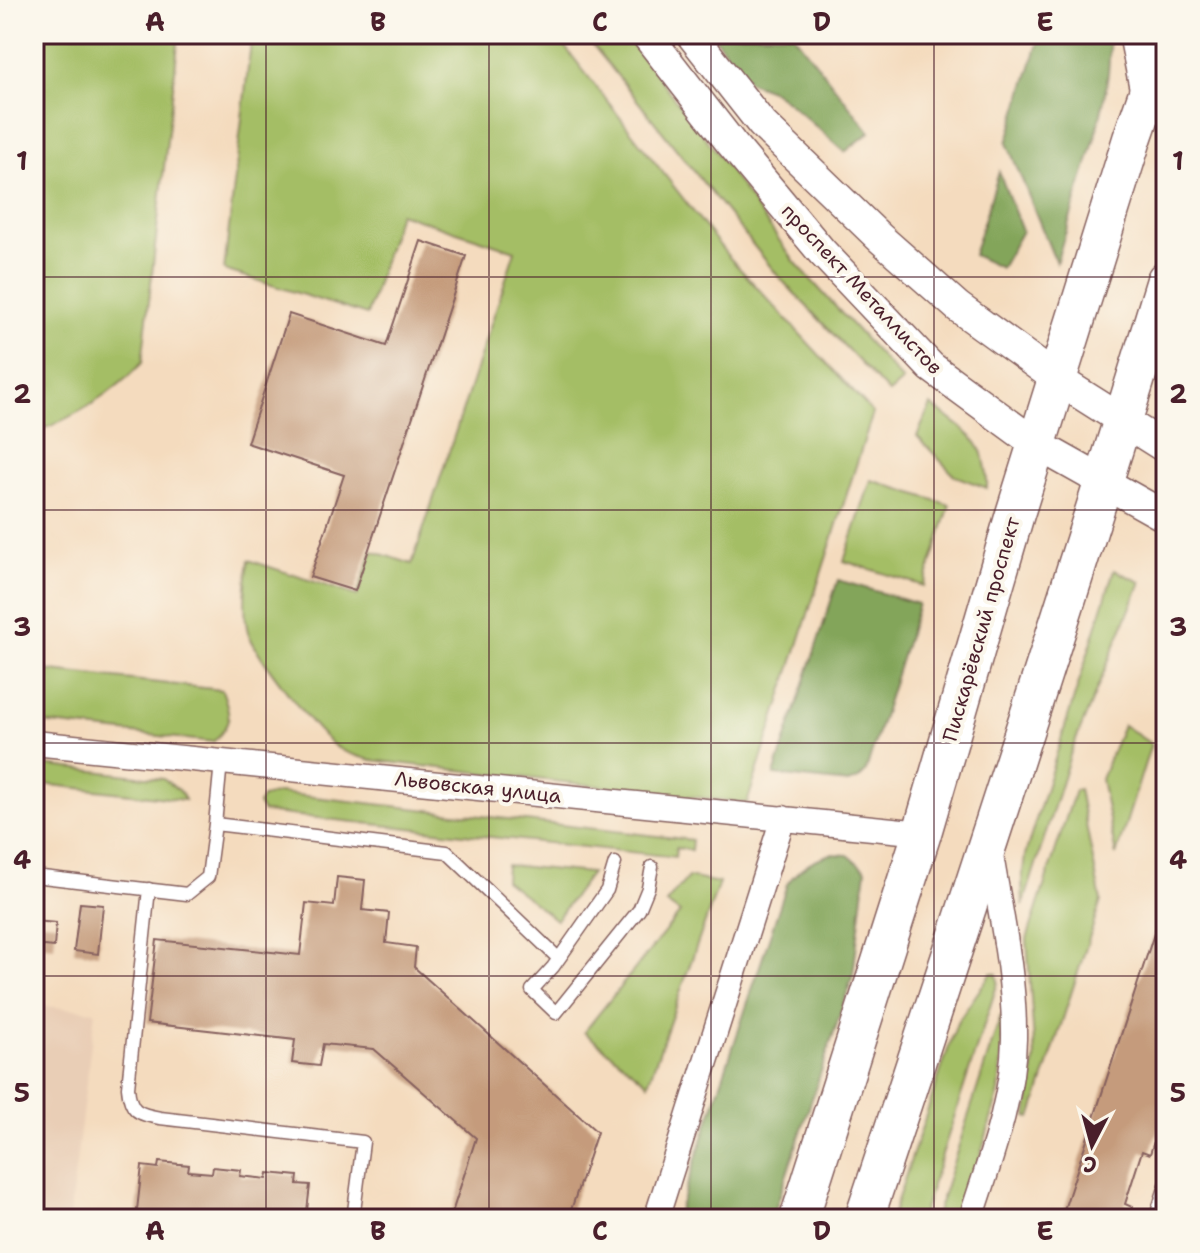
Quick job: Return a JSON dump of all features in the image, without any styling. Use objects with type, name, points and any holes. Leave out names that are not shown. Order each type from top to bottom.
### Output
[{"type":"main road","name":"Пискарёвский проспект","points":[[799,1219],[922,833],[1036,444],[1144,101],[1166,41]]},
{"type":"main road","points":[[864,1219],[989,845],[1166,280]]},
{"type":"street","name":"проспект Металлистов","points":[[646,34],[822,252],[931,367],[1036,444],[1166,517]]},
{"type":"street","points":[[691,34],[762,124],[880,238],[958,307],[1057,379],[1166,448]]},
{"type":"street","points":[[1131,34],[1144,101]]},
{"type":"street","name":"Львовская улица","points":[[34,743],[922,833]]},
{"type":"street","points":[[656,1219],[783,818]]},
{"type":"street","points":[[971,1219],[999,1127],[1014,1041],[1011,968],[989,845]]},
{"type":"lane","points":[[34,876],[187,894],[208,877],[221,762]]},
{"type":"lane","points":[[215,824],[447,852],[558,958]]},
{"type":"lane","points":[[615,863],[607,890],[553,967],[532,990],[556,1013],[639,910],[652,867]]},
{"type":"lane","points":[[149,889],[128,1087],[129,1103],[141,1114],[160,1118],[363,1142],[353,1219]]},
{"type":"lane","points":[[1155,1219],[1166,1185]]},
{"type":"shaded area","points":[[34,1005],[95,1011],[69,1219],[34,1219]]},
{"type":"green space","points":[[34,34],[179,34],[142,363],[92,404],[34,433]]},
{"type":"green space","points":[[252,34],[555,34],[728,256],[873,413],[747,803],[355,756],[335,746],[322,734],[259,653],[246,619],[249,560],[357,596],[372,551],[412,564],[515,251],[399,213],[367,315],[224,270]]},
{"type":"green space","points":[[584,34],[624,34],[715,150],[794,261],[903,381],[889,393],[778,276]]},
{"type":"green space","points":[[712,34],[793,34],[870,132],[845,152],[788,102],[771,90],[749,82]]},
{"type":"green space","points":[[1041,34],[1108,34],[1109,59],[1100,117],[1056,263],[1007,143]]},
{"type":"green space","points":[[999,172],[1022,231],[1001,268],[973,255]]},
{"type":"green space","points":[[931,405],[964,430],[979,448],[987,472],[987,488],[955,476],[917,436]]},
{"type":"green space","points":[[871,480],[950,505],[924,586],[844,561]]},
{"type":"green space","points":[[1114,570],[1141,582],[1071,752],[1023,906],[1025,855]]},
{"type":"green space","points":[[838,580],[918,604],[866,771],[859,779],[848,783],[774,775]]},
{"type":"green space","points":[[34,669],[222,690],[228,712],[227,724],[213,742],[34,722]]},
{"type":"green space","points":[[1123,725],[1151,744],[1116,855],[1101,779]]},
{"type":"green space","points":[[34,764],[163,779],[180,791],[185,800],[34,783]]},
{"type":"green space","points":[[1079,789],[1101,901],[1031,1118],[1027,1117],[1035,1059],[1027,939],[1075,790]]},
{"type":"green space","points":[[279,793],[692,840],[691,850],[676,848],[675,857],[263,812],[258,804],[263,797]]},
{"type":"green space","points":[[831,854],[848,855],[866,870],[853,975],[772,1219],[676,1219],[787,884],[806,865]]},
{"type":"green space","points":[[506,865],[591,873],[556,920],[505,880]]},
{"type":"green space","points":[[688,877],[719,883],[648,1083],[584,1032],[680,913],[666,903]]},
{"type":"green space","points":[[991,973],[997,974],[998,982],[921,1219],[891,1219],[957,1023]]},
{"type":"green space","points":[[1001,1015],[999,1092],[962,1219],[935,1219]]},
{"type":"building","points":[[421,241],[466,256],[355,591],[310,577],[344,475],[247,443],[289,314],[386,346]]},
{"type":"building","points":[[337,877],[365,880],[362,910],[389,913],[386,943],[416,947],[414,967],[597,1132],[568,1219],[450,1219],[476,1138],[374,1049],[323,1044],[319,1066],[292,1063],[295,1040],[147,1023],[157,940],[300,955],[306,903],[334,906]]},
{"type":"building","points":[[1165,900],[1166,1078],[1162,1089],[1166,1091],[1166,1104],[1150,1154],[1142,1151],[1125,1204],[1132,1207],[1128,1219],[1061,1219]]},
{"type":"building","points":[[80,903],[103,905],[98,954],[74,951]]},
{"type":"building","points":[[34,921],[56,923],[54,947],[34,945]]},
{"type":"building","points":[[159,1162],[189,1165],[188,1171],[212,1173],[213,1167],[241,1170],[240,1176],[267,1179],[268,1173],[298,1176],[297,1184],[310,1185],[306,1219],[136,1219],[142,1166],[158,1168]]}]
